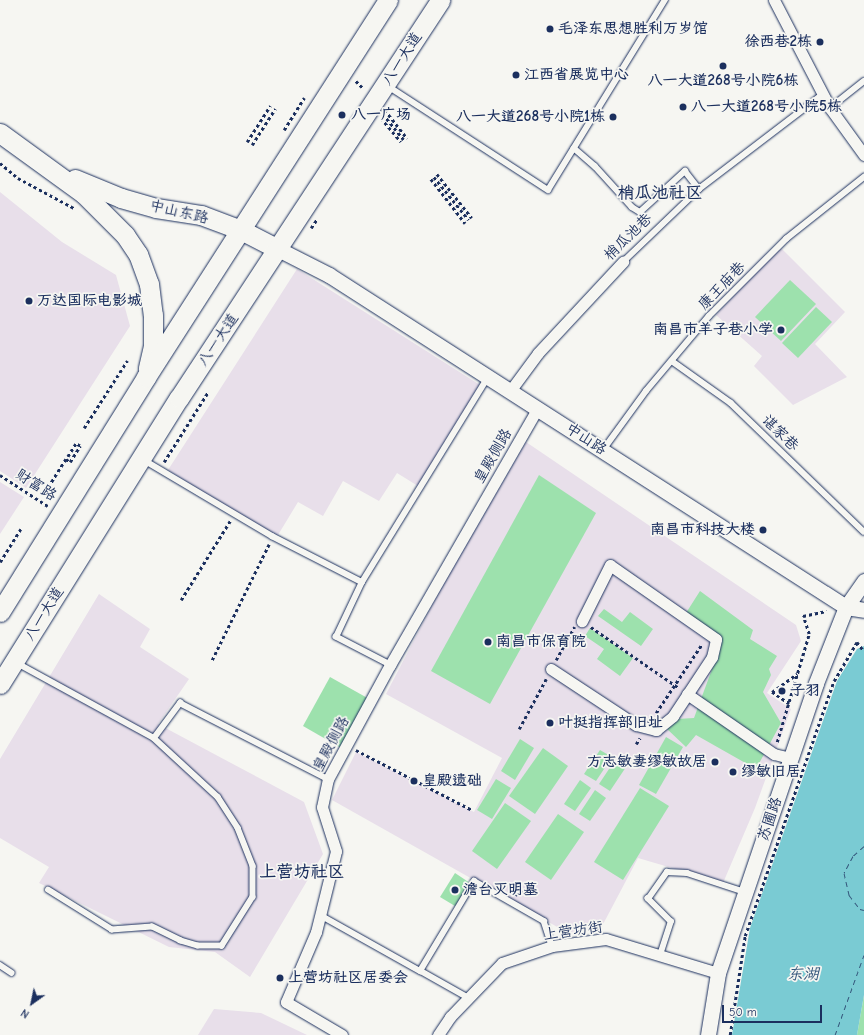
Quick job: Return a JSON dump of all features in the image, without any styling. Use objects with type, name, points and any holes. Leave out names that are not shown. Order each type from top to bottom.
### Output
[{"type":"highway","points":[[0,612],[146,377],[388,0]]},
{"type":"highway","name":"八一大道","points":[[0,684],[141,458],[440,0]]},
{"type":"highway","name":"中山东路","points":[[0,133],[46,166],[100,209],[138,254],[149,284],[154,315],[153,346],[146,377]]},
{"type":"highway","name":"中山东路","points":[[46,166],[121,198],[156,208],[201,215],[241,230],[278,249]]},
{"type":"main road","name":"中山东路","points":[[278,249],[309,264]]},
{"type":"main road","name":"中山路","points":[[309,264],[510,390],[846,607],[864,610]]},
{"type":"main road","name":"苏圃路","points":[[708,1035],[718,973],[790,758],[846,607],[864,581]]},
{"type":"street","points":[[776,1],[822,95],[864,155]]},
{"type":"street","name":"梢瓜池巷","points":[[510,390],[543,348],[623,262]]},
{"type":"street","name":"皇殿侧路","points":[[342,1035],[286,1002],[316,932],[336,851],[322,807],[328,779],[390,665],[538,408]]},
{"type":"street","points":[[551,670],[636,725],[656,730],[673,716],[684,692],[712,657],[716,639],[610,565],[582,621]]},
{"type":"street","points":[[684,692],[774,754],[790,758]]},
{"type":"street","name":"上营坊街","points":[[438,1035],[450,1017],[502,963],[552,946],[606,939],[718,973]]},
{"type":"lane","points":[[386,84],[548,190],[665,0]]},
{"type":"lane","points":[[830,108],[864,82]]},
{"type":"lane","name":"梢瓜池巷","points":[[623,262],[699,189],[822,95]]},
{"type":"lane","points":[[574,148],[595,166],[632,207],[640,212],[686,171],[699,189]]},
{"type":"lane","name":"康王庙巷","points":[[603,451],[672,361],[709,316],[786,239],[864,177]]},
{"type":"lane","name":"谌家巷","points":[[672,361],[731,403],[864,532]]},
{"type":"lane","points":[[390,665],[336,637],[362,582],[488,377]]},
{"type":"lane","points":[[141,458],[272,536],[362,582]]},
{"type":"lane","points":[[14,662],[154,738],[218,797],[238,828],[253,866],[253,896],[222,946],[198,946],[181,941],[152,927],[112,930],[48,890]]},
{"type":"lane","points":[[154,738],[180,703],[328,779]]},
{"type":"lane","points":[[660,955],[671,922],[648,900],[667,872],[687,873],[745,892]]},
{"type":"lane","points":[[420,971],[474,881],[544,920],[552,946]]},
{"type":"lane","points":[[320,915],[468,998]]},
{"type":"lane","points":[[0,965],[12,973]]},
{"type":"path","points":[[356,81],[363,88]]},
{"type":"path","points":[[247,142],[270,106]]},
{"type":"path","points":[[252,146],[275,109]]},
{"type":"path","points":[[383,114],[404,140]]},
{"type":"path","points":[[0,163],[18,178],[80,211]]},
{"type":"path","points":[[437,174],[472,218]]},
{"type":"path","points":[[434,177],[469,220]]},
{"type":"path","points":[[431,179],[465,223]]},
{"type":"path","points":[[84,428],[127,361]]},
{"type":"path","points":[[163,464],[208,392]]},
{"type":"path","points":[[45,492],[66,459],[70,462],[80,446],[76,444],[68,457]]},
{"type":"path","name":"财富路","points":[[0,475],[61,514]]},
{"type":"path","points":[[181,600],[234,513]]},
{"type":"path","points":[[0,562],[21,529]]},
{"type":"path","points":[[212,660],[272,536]]},
{"type":"path","points":[[774,754],[809,634],[803,616],[846,607]]},
{"type":"path","points":[[582,621],[684,692]]},
{"type":"path","points":[[663,703],[709,634]]},
{"type":"path","points":[[730,1035],[745,936],[834,681],[857,642],[864,651]]},
{"type":"path","points":[[789,704],[772,692],[797,674]]},
{"type":"path","points":[[347,746],[472,810]]},
{"type":"shaded area","points":[[0,192],[62,242],[116,275],[130,326],[26,488],[0,471]]},
{"type":"shaded area","name":"南昌市羊子巷小学","points":[[782,249],[845,312],[815,344],[847,377],[793,405],[754,366],[762,356],[716,315],[777,250]]},
{"type":"shaded area","points":[[297,269],[480,385],[418,486],[397,473],[379,501],[343,481],[323,516],[298,502],[278,535],[269,533],[168,470]]},
{"type":"shaded area","points":[[526,442],[796,625],[801,641],[767,693],[791,709],[755,808],[723,883],[638,858],[600,930],[568,933],[332,800],[356,752],[474,812],[502,758],[386,694],[440,590]]},
{"type":"shaded area","points":[[0,482],[24,497],[0,534]]},
{"type":"shaded area","points":[[99,594],[150,629],[140,647],[189,679],[158,724],[304,802],[323,854],[250,977],[215,952],[169,947],[39,883],[49,867],[0,838],[0,759]]},
{"type":"shaded area","points":[[214,1009],[261,1013],[307,1035],[198,1035]]},
{"type":"green space","points":[[790,280],[816,304],[781,341],[755,317]]},
{"type":"green space","points":[[816,307],[832,322],[798,358],[782,343]]},
{"type":"green space","points":[[539,475],[596,513],[490,704],[431,671]]},
{"type":"green space","points":[[700,591],[753,630],[750,639],[777,656],[769,669],[771,675],[763,692],[781,723],[756,769],[696,735],[686,747],[666,728],[677,719],[694,718],[715,661],[719,637],[686,613]]},
{"type":"green space","points":[[604,609],[622,622],[630,612],[653,629],[641,646],[598,616]]},
{"type":"green space","points":[[590,628],[633,658],[620,676],[597,659],[604,649],[585,636]]},
{"type":"green space","points":[[330,677],[371,700],[343,749],[303,726]]},
{"type":"green space","points":[[666,737],[683,747],[656,794],[639,785]]},
{"type":"green space","points":[[520,739],[534,748],[515,780],[501,771]]},
{"type":"green space","points":[[543,748],[568,766],[535,814],[509,796]]},
{"type":"green space","points":[[600,750],[612,757],[596,781],[584,774]]},
{"type":"green space","points":[[615,760],[626,767],[610,791],[599,784]]},
{"type":"green space","points":[[496,779],[511,788],[492,819],[477,810]]},
{"type":"green space","points":[[580,780],[591,788],[575,811],[564,804]]},
{"type":"green space","points":[[640,788],[669,806],[623,880],[594,862]]},
{"type":"green space","points":[[595,790],[606,798],[590,821],[579,814]]},
{"type":"green space","points":[[505,803],[531,821],[497,869],[472,851]]},
{"type":"green space","points":[[558,814],[584,832],[551,880],[525,862]]},
{"type":"green space","name":"澹台灭明墓","points":[[455,873],[470,883],[455,906],[440,897]]},
{"type":"green space","points":[[864,995],[864,1035],[857,1035]]},
{"type":"water","name":"东湖","points":[[864,646],[864,995],[857,1035],[732,1035],[750,928],[837,681],[857,649]]},
{"type":"ferry route","points":[[864,846],[853,856],[844,873],[849,895],[860,909],[864,910]]},
{"type":"ferry route","points":[[835,1035],[864,955]]},
{"type":"place","name":"毛泽东思想胜利万岁馆","points":[[550,29]]},
{"type":"place","name":"徐西巷2栋","points":[[820,42]]},
{"type":"place","name":"八一大道268号小院6栋","points":[[723,66]]},
{"type":"place","name":"江西省展览中心","points":[[516,75]]},
{"type":"place","name":"八一大道268号小院5栋","points":[[683,107]]},
{"type":"place","name":"八一广场","points":[[342,115]]},
{"type":"place","name":"八一大道268号小院1栋","points":[[613,117]]},
{"type":"place","name":"万达国际电影城","points":[[29,301]]},
{"type":"place","name":"南昌市羊子巷小学","points":[[781,330]]},
{"type":"place","name":"南昌市科技大楼","points":[[763,530]]},
{"type":"place","name":"南昌市保育院","points":[[488,642]]},
{"type":"place","name":"子羽","points":[[782,691]]},
{"type":"place","name":"叶挺指挥部旧址","points":[[550,723]]},
{"type":"place","name":"方志敏妻缪敏故居","points":[[715,762]]},
{"type":"place","name":"缪敏旧居","points":[[733,772]]},
{"type":"place","name":"皇殿遗础","points":[[414,781]]},
{"type":"place","name":"澹台灭明墓","points":[[455,890]]},
{"type":"place","name":"上营坊社区居委会","points":[[280,978]]},
{"type":"district","name":"梢瓜池社区","points":[[660,193]]},
{"type":"district","name":"上营坊社区","points":[[302,872]]}]
